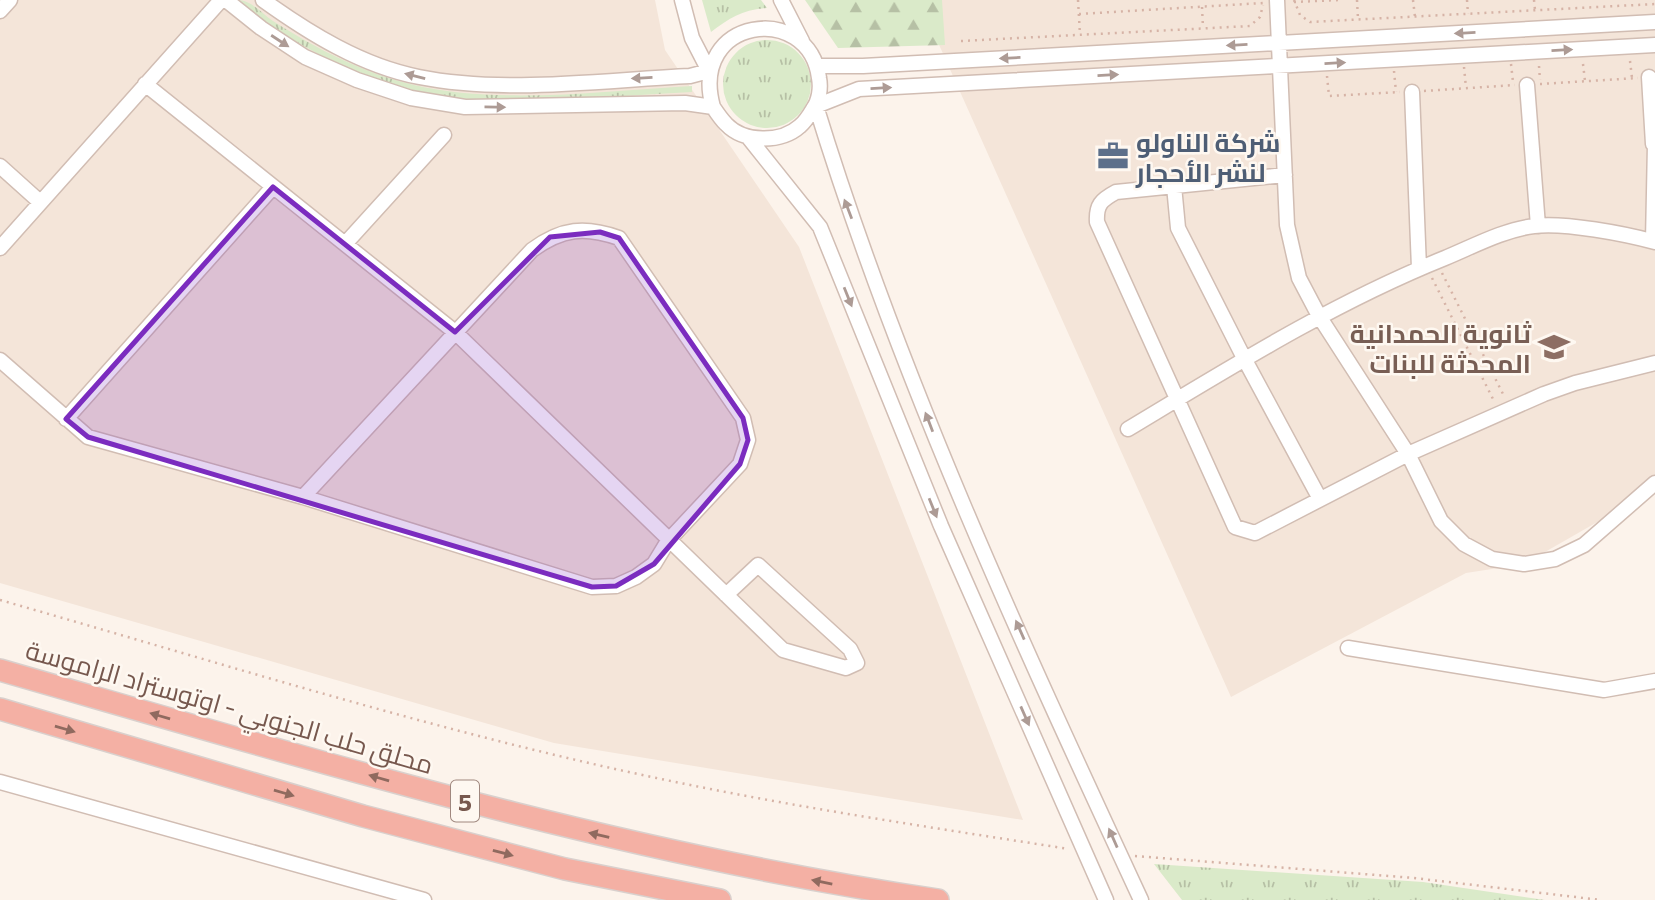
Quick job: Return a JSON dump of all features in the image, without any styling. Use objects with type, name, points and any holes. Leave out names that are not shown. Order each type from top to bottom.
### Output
[{"type":"highway","name":"محلق حلب الجنوبي - اوتوستراد الراموسة","points":[[0,670],[385,780],[543,822],[833,884],[937,900]]},
{"type":"highway","name":"5","points":[[0,709],[363,816],[565,869],[720,900]]},
{"type":"street","points":[[0,11],[10,0]]},
{"type":"street","points":[[0,248],[223,0],[305,57],[357,80],[411,97],[465,107],[685,103],[713,107]]},
{"type":"street","points":[[263,0],[317,37],[365,60],[416,77],[468,85],[522,85],[690,76],[709,71]]},
{"type":"street","points":[[682,0],[692,38],[709,71]]},
{"type":"street","points":[[748,137],[775,138],[799,127],[816,106],[820,86],[818,66],[780,0]]},
{"type":"street","points":[[1268,1],[1280,43],[1287,225],[1299,278],[1320,316],[1408,454],[1441,521],[1464,544],[1492,559],[1524,564],[1555,559],[1584,545],[1655,483]]},
{"type":"street","points":[[818,66],[1655,22]]},
{"type":"street","points":[[802,42],[782,30],[759,28],[737,35],[719,50],[709,71],[708,89],[713,107],[727,126],[748,137],[820,227],[940,526],[1106,900]]},
{"type":"street","points":[[816,106],[859,89],[1655,45]]},
{"type":"street","points":[[1128,429],[1320,316],[1427,265],[1511,231],[1538,226],[1585,229],[1654,241],[1654,144],[1649,77]]},
{"type":"street","points":[[145,84],[455,332],[668,541],[783,650],[846,668],[857,663],[850,649],[758,565],[726,595]]},
{"type":"street","points":[[1520,85],[1538,226]]},
{"type":"street","points":[[1412,92],[1427,265]]},
{"type":"street","points":[[816,106],[844,199],[941,454],[1142,900]]},
{"type":"street","points":[[345,244],[444,135]]},
{"type":"street","points":[[0,166],[40,202]]},
{"type":"street","points":[[1285,175],[1116,192],[1103,199],[1097,208],[1097,222],[1235,527],[1255,533],[1408,454],[1505,411],[1575,383],[1655,363]]},
{"type":"street","points":[[1174,186],[1178,228],[1320,499]]},
{"type":"street","points":[[66,419],[273,187]]},
{"type":"street","points":[[0,359],[88,437],[303,497],[593,587],[616,586],[636,577],[653,564],[668,541],[740,464],[748,440],[743,418],[619,238],[600,232],[574,231],[550,237],[532,250],[303,497]]},
{"type":"street","points":[[1348,648],[1604,690],[1655,681]]},
{"type":"street","points":[[0,782],[424,900]]},
{"type":"path","points":[[1078,0],[1080,35]]},
{"type":"path","points":[[1339,0],[1294,1],[1300,15],[1310,22],[1655,4]]},
{"type":"path","points":[[1356,0],[1358,19]]},
{"type":"path","points":[[1413,0],[1415,17]]},
{"type":"path","points":[[1467,0],[1468,14]]},
{"type":"path","points":[[1534,0],[1535,10]]},
{"type":"path","points":[[1606,0],[1607,6]]},
{"type":"path","points":[[1079,14],[1268,1]]},
{"type":"path","points":[[961,41],[1250,26],[1260,17],[1268,1]]},
{"type":"path","points":[[1202,7],[1203,29]]},
{"type":"path","points":[[1629,54],[1632,78]]},
{"type":"path","points":[[1583,57],[1585,81]]},
{"type":"path","points":[[1538,59],[1540,84],[1649,77]]},
{"type":"path","points":[[1329,96],[1520,85],[1511,60]]},
{"type":"path","points":[[1464,63],[1466,88]]},
{"type":"path","points":[[1394,66],[1396,92]]},
{"type":"path","points":[[1427,265],[1475,339],[1505,411]]},
{"type":"path","points":[[1427,265],[1466,345],[1505,411]]},
{"type":"path","points":[[1466,345],[1475,339]]},
{"type":"path","points":[[0,600],[385,710],[573,759],[668,781],[1085,852]]},
{"type":"path","points":[[1121,855],[1415,878],[1601,900]]},
{"type":"highlighted area","points":[[273,187],[455,332],[550,237],[600,232],[619,238],[743,418],[748,440],[740,464],[654,564],[616,586],[592,587],[88,437],[66,419]]},
{"type":"shaded area","points":[[0,0],[655,0],[665,50],[799,247],[1023,820],[554,743],[0,583]]},
{"type":"shaded area","points":[[919,0],[1655,0],[1655,489],[1524,564],[1466,573],[1231,697]]},
{"type":"green space","points":[[237,0],[252,5],[273,21],[341,59],[414,85],[447,91],[517,95],[692,86],[692,92],[525,100],[469,99],[437,95],[375,79],[346,67],[289,37]]},
{"type":"green space","points":[[702,0],[761,0],[767,8],[737,15],[711,32]]},
{"type":"green space","points":[[805,0],[942,0],[945,45],[838,48]]},
{"type":"green space","points":[[767,40],[792,47],[804,59],[811,84],[804,109],[792,121],[767,128],[742,121],[730,109],[723,84],[730,59],[742,47]]},
{"type":"green space","points":[[1154,864],[1423,882],[1545,900],[1182,900]]},
{"type":"place","name":"شركة الناولو لنشر الأحجار","points":[[1113,156]]},
{"type":"place","name":"ثانوية الحمدانية المحدثة للبنات","points":[[1554,347]]}]
